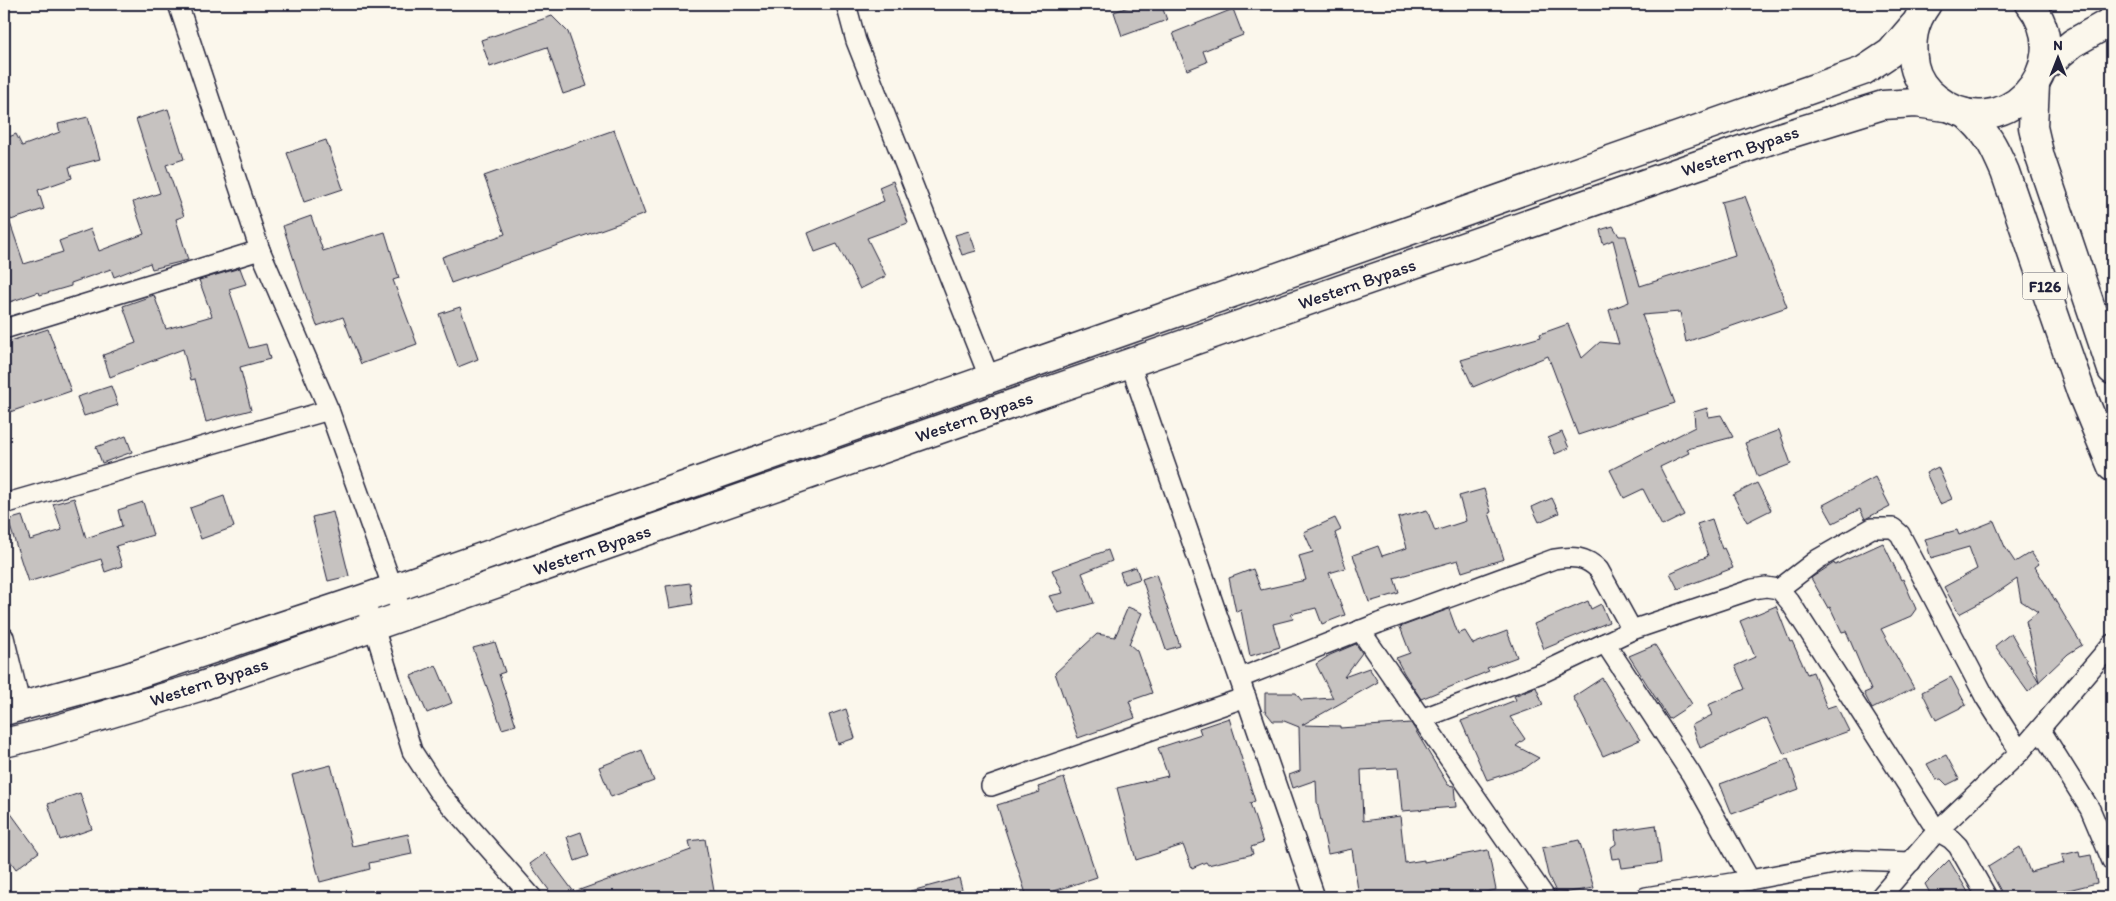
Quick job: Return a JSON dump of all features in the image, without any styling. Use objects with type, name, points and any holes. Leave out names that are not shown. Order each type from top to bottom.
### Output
[{"type":"main road","name":"F126","points":[[2030,4],[2042,24],[2046,45],[2039,76],[2034,127],[2040,157],[2112,370]]},
{"type":"main road","name":"Western Bypass","points":[[12,709],[125,678],[363,599],[989,377],[1863,71],[1890,53],[1923,9]]},
{"type":"main road","name":"F126","points":[[1923,9],[1911,48],[1915,72],[1927,92],[1980,127],[1992,143],[2005,172],[2081,392],[2112,466]]},
{"type":"main road","name":"Western Bypass","points":[[4,742],[38,734],[199,687],[1779,137],[1883,105],[1916,103],[1985,115],[2004,110],[2021,100],[2039,76],[2073,43],[2112,21]]},
{"type":"street","points":[[178,4],[260,250],[329,410],[403,616]]},
{"type":"street","points":[[846,4],[856,42],[989,377]]},
{"type":"street","points":[[4,329],[260,250]]},
{"type":"street","points":[[1130,363],[1315,897]]},
{"type":"street","points":[[4,504],[329,410]]},
{"type":"street","points":[[1779,589],[1818,559],[1872,528],[1893,528],[1900,534],[1984,696],[2020,752]]},
{"type":"street","points":[[1240,678],[1360,630],[1554,559],[1570,556],[1592,562],[1599,570],[1632,630]]},
{"type":"street","points":[[1421,719],[1544,672],[1632,630],[1753,589],[1766,587],[1779,589],[1790,602],[1937,832],[1951,839],[1958,846],[1987,897]]},
{"type":"street","points":[[363,599],[374,627],[412,751],[438,791],[532,897]]},
{"type":"street","points":[[1360,630],[1545,897]]},
{"type":"street","points":[[4,637],[12,709]]},
{"type":"street","points":[[1605,643],[1691,774],[1750,880]]},
{"type":"street","points":[[1880,897],[1937,832],[2020,752],[2112,644]]},
{"type":"street","points":[[990,786],[1246,697]]},
{"type":"street","points":[[2040,729],[2090,809],[2112,861]]},
{"type":"street","points":[[1646,897],[1855,860],[1910,862]]},
{"type":"building","points":[[1127,4],[1161,4],[1167,20],[1122,36],[1114,12],[1128,7]]},
{"type":"building","points":[[1233,9],[1243,35],[1203,51],[1207,62],[1187,70],[1173,33]]},
{"type":"building","points":[[552,16],[568,32],[587,86],[563,94],[547,47],[490,67],[481,40]]},
{"type":"building","points":[[168,109],[184,159],[166,165],[184,216],[176,219],[188,260],[152,269],[150,263],[114,277],[111,269],[71,283],[71,286],[40,295],[39,292],[4,304],[4,211],[6,211],[24,264],[63,252],[59,241],[91,229],[99,251],[144,234],[133,202],[160,193],[136,119]]},
{"type":"building","points":[[88,117],[100,159],[69,167],[72,178],[38,190],[44,209],[11,220],[4,199],[4,139],[16,134],[22,146],[60,132],[58,124]]},
{"type":"building","points":[[614,130],[645,214],[451,283],[442,257],[505,234],[484,176]]},
{"type":"building","points":[[326,140],[343,189],[304,202],[287,153]]},
{"type":"building","points":[[893,181],[908,223],[867,238],[886,276],[860,289],[837,244],[815,252],[808,233],[884,201],[879,187]]},
{"type":"building","points":[[1745,196],[1787,307],[1686,342],[1680,312],[1642,315],[1675,403],[1578,435],[1548,356],[1473,387],[1461,360],[1541,337],[1540,334],[1568,324],[1582,358],[1600,342],[1619,344],[1609,310],[1629,302],[1613,240],[1603,244],[1600,230],[1613,226],[1619,236],[1626,236],[1640,286],[1735,256],[1721,202]]},
{"type":"building","points":[[311,216],[323,251],[385,232],[399,278],[393,280],[417,344],[361,364],[343,317],[317,326],[283,226]]},
{"type":"building","points":[[969,231],[976,251],[962,255],[955,235]]},
{"type":"building","points":[[240,268],[246,284],[229,289],[249,348],[266,344],[270,359],[240,367],[251,410],[206,422],[195,379],[191,380],[183,349],[110,377],[103,355],[136,343],[123,306],[154,295],[166,329],[212,316],[199,280]]},
{"type":"building","points":[[460,307],[478,359],[458,367],[439,314]]},
{"type":"building","points":[[48,329],[71,391],[4,414],[4,343]]},
{"type":"building","points":[[111,386],[118,405],[84,416],[77,397]]},
{"type":"building","points":[[1707,408],[1709,417],[1721,415],[1733,437],[1687,449],[1689,453],[1660,467],[1684,515],[1662,526],[1643,489],[1624,498],[1610,470],[1695,427],[1694,412]]},
{"type":"building","points":[[1779,430],[1791,464],[1758,477],[1745,443]]},
{"type":"building","points":[[1562,432],[1569,448],[1555,454],[1548,438]]},
{"type":"building","points":[[126,436],[132,452],[102,463],[96,447]]},
{"type":"building","points":[[1938,467],[1952,499],[1940,504],[1926,473]]},
{"type":"building","points":[[1875,477],[1890,506],[1865,519],[1860,509],[1833,523],[1823,505]]},
{"type":"building","points":[[1757,483],[1771,510],[1747,522],[1733,495]]},
{"type":"building","points":[[1484,489],[1491,512],[1489,513],[1504,559],[1462,572],[1458,560],[1394,578],[1399,593],[1369,602],[1353,555],[1378,546],[1382,556],[1407,548],[1398,518],[1427,510],[1435,531],[1466,521],[1459,496]]},
{"type":"building","points":[[224,496],[234,527],[201,539],[190,508]]},
{"type":"building","points":[[74,498],[86,538],[122,526],[118,510],[143,502],[153,535],[116,546],[122,566],[105,572],[101,559],[28,582],[8,520],[22,516],[30,540],[62,530],[53,504]]},
{"type":"building","points":[[1552,498],[1559,513],[1539,522],[1532,507]]},
{"type":"building","points":[[333,512],[349,576],[328,581],[312,517]]},
{"type":"building","points":[[1335,518],[1341,530],[1335,533],[1346,568],[1329,573],[1345,615],[1322,624],[1316,608],[1291,614],[1293,619],[1273,624],[1280,647],[1250,656],[1241,610],[1236,612],[1229,578],[1253,569],[1261,590],[1306,580],[1299,556],[1313,552],[1304,532]]},
{"type":"building","points":[[1712,519],[1722,549],[1724,548],[1733,568],[1678,589],[1670,573],[1708,556],[1697,524]]},
{"type":"building","points":[[1994,521],[2005,547],[2015,562],[2031,552],[2039,564],[2035,567],[2082,645],[2068,654],[2039,682],[2026,621],[2038,612],[2021,601],[2017,579],[1991,597],[1959,614],[1944,587],[1977,569],[1969,547],[1931,558],[1925,539],[1957,530],[1959,535]]},
{"type":"building","points":[[1883,543],[1901,580],[1903,579],[1916,609],[1911,616],[1881,629],[1914,688],[1872,709],[1864,693],[1871,690],[1846,631],[1842,632],[1830,607],[1828,608],[1811,578],[1834,563],[1835,565]]},
{"type":"building","points":[[1108,550],[1112,561],[1082,573],[1094,603],[1058,613],[1049,596],[1063,593],[1052,570]]},
{"type":"building","points":[[1136,567],[1140,579],[1124,584],[1120,572]]},
{"type":"building","points":[[1156,574],[1180,646],[1166,650],[1142,579]]},
{"type":"building","points":[[690,583],[693,604],[670,608],[666,586]]},
{"type":"building","points":[[1588,601],[1591,609],[1601,604],[1609,622],[1544,649],[1534,624]]},
{"type":"building","points":[[1776,606],[1790,642],[1792,641],[1807,674],[1813,672],[1827,708],[1836,705],[1849,731],[1784,754],[1767,718],[1700,748],[1692,725],[1712,715],[1708,705],[1745,689],[1735,666],[1755,657],[1740,621]]},
{"type":"building","points":[[1128,607],[1142,613],[1129,644],[1137,651],[1152,693],[1129,701],[1135,718],[1078,738],[1055,673],[1097,634],[1115,637]]},
{"type":"building","points":[[1449,609],[1458,634],[1465,631],[1473,644],[1507,631],[1517,657],[1487,668],[1489,671],[1421,699],[1396,658],[1410,653],[1400,627]]},
{"type":"building","points":[[2011,633],[2039,682],[2028,692],[1995,646]]},
{"type":"building","points":[[495,642],[505,672],[499,674],[516,725],[502,729],[473,648]]},
{"type":"building","points":[[1356,644],[1362,653],[1344,677],[1369,668],[1378,682],[1302,725],[1340,726],[1340,728],[1411,723],[1448,785],[1454,786],[1456,807],[1402,811],[1398,768],[1361,770],[1363,821],[1400,816],[1405,863],[1424,860],[1424,862],[1488,850],[1496,890],[1459,897],[1359,897],[1352,849],[1328,854],[1317,802],[1316,780],[1293,788],[1289,775],[1300,771],[1299,727],[1284,721],[1273,721],[1265,711],[1265,693],[1296,693],[1301,700],[1333,698],[1316,664],[1330,655]]},
{"type":"building","points":[[1655,645],[1692,704],[1669,719],[1629,656]]},
{"type":"building","points":[[436,665],[452,703],[427,713],[411,676]]},
{"type":"building","points":[[1951,677],[1966,705],[1936,720],[1922,692]]},
{"type":"building","points":[[1602,678],[1640,740],[1603,756],[1573,697]]},
{"type":"building","points":[[1536,687],[1543,705],[1510,717],[1525,739],[1516,746],[1539,758],[1525,768],[1487,780],[1461,721],[1516,700],[1514,696]]},
{"type":"building","points":[[846,709],[855,738],[838,744],[829,715]]},
{"type":"building","points":[[1229,718],[1255,801],[1250,803],[1263,843],[1251,847],[1253,854],[1208,865],[1206,862],[1192,868],[1183,845],[1136,860],[1117,788],[1168,776],[1158,748],[1201,734],[1199,728]]},
{"type":"building","points":[[642,750],[654,781],[611,797],[599,767]]},
{"type":"building","points":[[1946,755],[1959,779],[1947,785],[1941,779],[1936,780],[1927,764]]},
{"type":"building","points":[[1788,759],[1799,789],[1732,814],[1720,784]]},
{"type":"building","points":[[331,765],[352,846],[408,834],[412,854],[369,863],[370,869],[320,882],[292,775]]},
{"type":"building","points":[[1064,778],[1097,877],[1036,897],[1027,897],[997,805],[1040,792],[1038,787]]},
{"type":"building","points":[[80,793],[92,829],[60,840],[48,804]]},
{"type":"building","points":[[4,804],[39,852],[16,869],[4,852]]},
{"type":"building","points":[[1656,825],[1661,863],[1622,868],[1620,858],[1612,859],[1610,848],[1616,844],[1615,831]]},
{"type":"building","points":[[581,832],[589,856],[575,861],[567,837]]},
{"type":"building","points":[[705,839],[715,897],[554,897],[530,864],[545,853],[574,892],[691,850],[689,841]]},
{"type":"building","points":[[1579,840],[1594,888],[1557,894],[1548,875],[1542,848]]},
{"type":"building","points":[[2020,847],[2030,872],[2064,863],[2062,855],[2079,851],[2080,857],[2091,855],[2097,883],[2039,897],[2004,897],[1988,867]]},
{"type":"building","points":[[1949,860],[1971,897],[1932,897],[1925,884]]},
{"type":"building","points":[[959,878],[964,897],[905,897],[904,893]]}]
